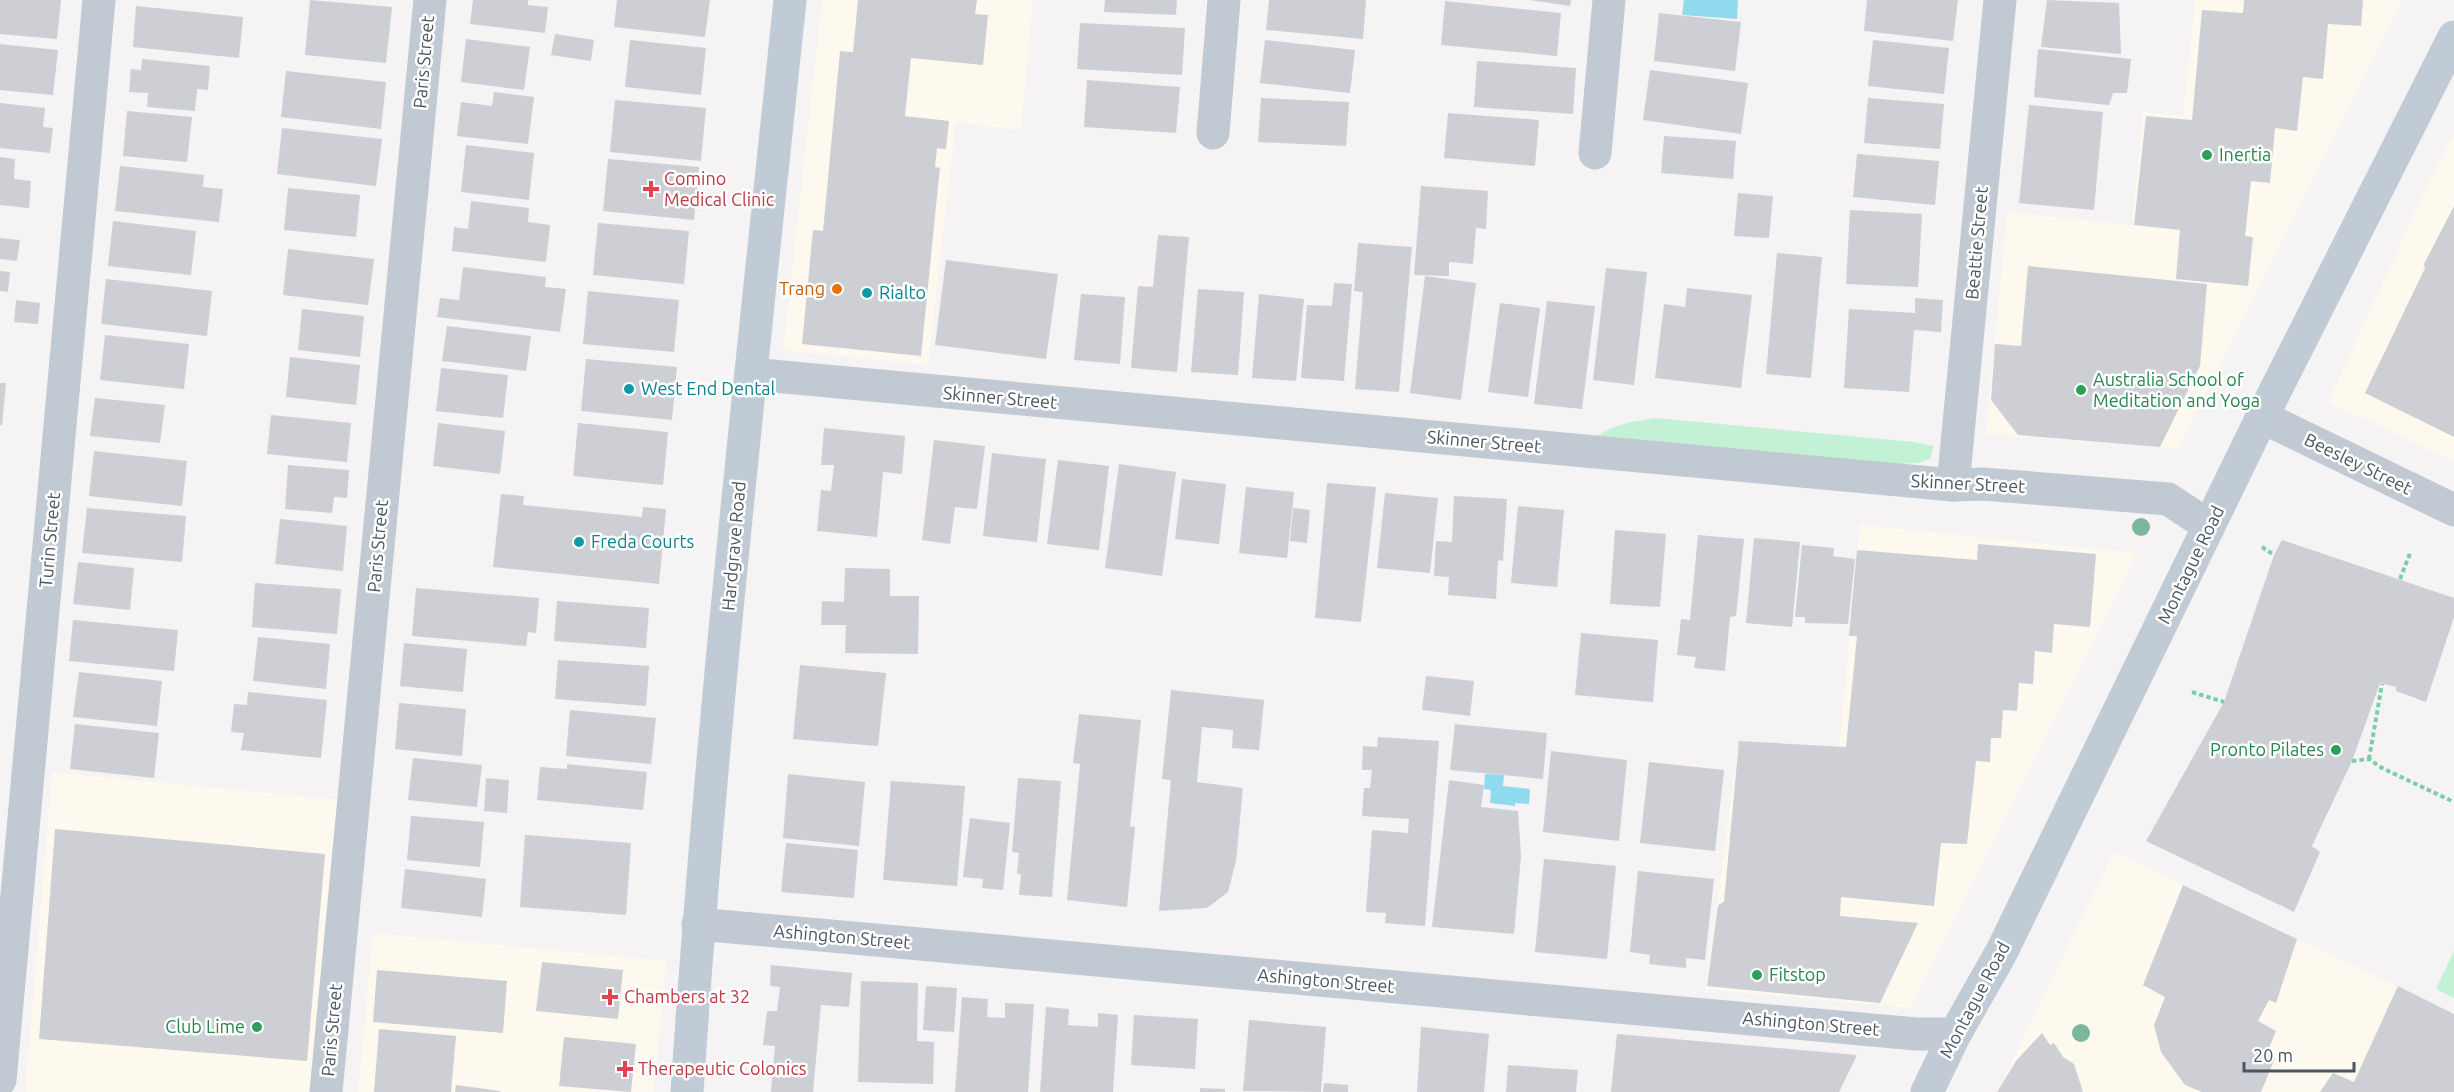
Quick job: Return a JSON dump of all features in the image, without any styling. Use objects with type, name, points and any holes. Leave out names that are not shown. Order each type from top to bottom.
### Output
[{"type":"street","name":"Turin Street","points":[[0,1080],[99,0]]},
{"type":"street","name":"Paris Street","points":[[326,1092],[430,0]]},
{"type":"street","name":"Hardgrave Road","points":[[687,1092],[698,924],[790,0]]},
{"type":"street","points":[[1213,133],[1224,0]]},
{"type":"street","points":[[1595,153],[1609,0]]},
{"type":"street","name":"Beattie Street","points":[[1953,485],[2000,0]]},
{"type":"street","name":"Montague Road","points":[[1928,1092],[1955,1034],[2001,953],[2262,417],[2454,37]]},
{"type":"street","name":"Skinner Street","points":[[751,375],[1953,485],[1983,484],[2168,499],[2209,526]]},
{"type":"street","name":"Beesley Street","points":[[2262,417],[2454,510]]},
{"type":"street","name":"Ashington Street","points":[[698,924],[1916,1034],[1955,1034]]},
{"type":"path","points":[[2262,547],[2274,555]]},
{"type":"path","points":[[2400,579],[2411,551]]},
{"type":"path","points":[[2369,759],[2382,684]]},
{"type":"path","points":[[2192,692],[2224,702]]},
{"type":"path","points":[[2352,761],[2369,759],[2382,768],[2454,802]]},
{"type":"shaded area","points":[[822,0],[1033,0],[1021,130],[956,122],[928,365],[783,350]]},
{"type":"shaded area","points":[[2195,0],[2402,0],[2178,449],[1986,434],[2007,212],[2132,225],[2143,112],[2183,116]]},
{"type":"shaded area","points":[[2454,134],[2454,462],[2328,402],[2418,205]]},
{"type":"shaded area","points":[[1860,525],[2137,553],[1910,1008],[1705,989],[1739,741],[1839,746]]},
{"type":"shaded area","points":[[52,772],[341,800],[313,1092],[25,1092]]},
{"type":"shaded area","points":[[2114,852],[2454,1013],[2454,1092],[1997,1092]]},
{"type":"shaded area","points":[[373,933],[666,961],[654,1092],[358,1092]]},
{"type":"green space","points":[[1655,418],[1914,442],[1934,446],[1930,459],[1918,463],[1900,464],[1597,436],[1618,426]]},
{"type":"green space","points":[[2454,951],[2454,998],[2436,989]]},
{"type":"water","points":[[1684,0],[1738,0],[1737,19],[1682,15]]},
{"type":"water","points":[[1485,774],[1504,775],[1503,786],[1530,789],[1529,804],[1515,803],[1515,806],[1490,803],[1491,790],[1484,789]]},
{"type":"building","points":[[0,0],[61,0],[57,39],[0,34]]},
{"type":"building","points":[[310,0],[392,7],[386,63],[305,55]]},
{"type":"building","points":[[473,0],[528,0],[528,5],[548,7],[545,33],[470,24]]},
{"type":"building","points":[[617,0],[710,0],[705,37],[614,27]]},
{"type":"building","points":[[858,0],[977,0],[975,14],[988,15],[983,65],[911,58],[905,116],[949,121],[946,149],[937,148],[935,167],[940,168],[921,356],[802,344],[813,230],[823,231],[840,51],[853,52]]},
{"type":"building","points":[[1105,0],[1177,0],[1176,15],[1104,12]]},
{"type":"building","points":[[1269,0],[1366,0],[1363,39],[1266,30]]},
{"type":"building","points":[[1530,0],[1571,0],[1570,6]]},
{"type":"building","points":[[1867,0],[1958,0],[1953,41],[1864,31]]},
{"type":"building","points":[[2047,0],[2119,3],[2121,54],[2041,47]]},
{"type":"building","points":[[2244,0],[2363,0],[2361,26],[2328,24],[2323,79],[2303,77],[2297,131],[2275,128],[2270,183],[2251,181],[2245,236],[2253,237],[2248,286],[2176,279],[2180,230],[2134,225],[2146,116],[2192,120],[2202,10],[2243,13]]},
{"type":"building","points":[[1445,1],[1561,13],[1557,56],[1441,45]]},
{"type":"building","points":[[136,6],[243,17],[239,58],[133,47]]},
{"type":"building","points":[[1659,13],[1741,22],[1735,71],[1654,61]]},
{"type":"building","points":[[1080,23],[1185,28],[1182,75],[1077,69]]},
{"type":"building","points":[[555,34],[594,40],[591,61],[551,55]]},
{"type":"building","points":[[466,39],[530,47],[524,90],[461,82]]},
{"type":"building","points":[[630,40],[706,48],[701,95],[625,87]]},
{"type":"building","points":[[1265,40],[1355,50],[1350,93],[1260,83]]},
{"type":"building","points":[[1873,40],[1949,48],[1944,94],[1868,86]]},
{"type":"building","points":[[0,44],[58,50],[53,95],[0,90]]},
{"type":"building","points":[[2038,49],[2131,59],[2127,93],[2113,93],[2109,105],[2034,97]]},
{"type":"building","points":[[142,59],[210,66],[208,90],[197,89],[195,111],[147,107],[148,93],[129,92],[131,69],[141,70]]},
{"type":"building","points":[[1477,61],[1576,68],[1573,114],[1474,107]]},
{"type":"building","points":[[1650,70],[1748,83],[1741,134],[1643,120]]},
{"type":"building","points":[[286,71],[386,82],[381,129],[281,117]]},
{"type":"building","points":[[1087,80],[1180,87],[1176,133],[1084,127]]},
{"type":"building","points":[[494,92],[534,97],[528,144],[457,136],[461,102],[492,106]]},
{"type":"building","points":[[1261,98],[1349,102],[1346,146],[1258,142]]},
{"type":"building","points":[[1868,98],[1944,104],[1940,149],[1864,143]]},
{"type":"building","points":[[615,100],[706,108],[701,161],[610,152]]},
{"type":"building","points":[[0,103],[45,108],[43,127],[53,128],[50,153],[0,148]]},
{"type":"building","points":[[2029,105],[2103,112],[2094,210],[2019,203]]},
{"type":"building","points":[[127,111],[192,117],[187,162],[123,156]]},
{"type":"building","points":[[1448,113],[1539,120],[1535,166],[1444,158]]},
{"type":"building","points":[[282,128],[382,139],[376,186],[277,174]]},
{"type":"building","points":[[1664,136],[1736,141],[1733,179],[1661,173]]},
{"type":"building","points":[[466,145],[534,153],[529,200],[461,192]]},
{"type":"building","points":[[1857,154],[1939,161],[1935,205],[1853,197]]},
{"type":"building","points":[[0,157],[15,159],[14,179],[31,181],[29,208],[0,205]]},
{"type":"building","name":"Comino Medical Clinic","points":[[608,159],[699,167],[694,220],[603,211]]},
{"type":"building","points":[[120,166],[204,175],[203,187],[223,189],[219,222],[115,211]]},
{"type":"building","points":[[1421,186],[1488,191],[1486,229],[1476,228],[1473,264],[1449,262],[1449,276],[1414,275]]},
{"type":"building","points":[[288,188],[360,195],[356,237],[284,230]]},
{"type":"building","points":[[1738,193],[1773,196],[1769,238],[1734,236]]},
{"type":"building","points":[[471,201],[529,208],[528,222],[550,225],[546,262],[452,251],[454,227],[468,229]]},
{"type":"building","points":[[2454,206],[2454,437],[2365,393],[2425,268],[2424,264]]},
{"type":"building","points":[[1850,210],[1922,214],[1918,287],[1846,284]]},
{"type":"building","points":[[113,221],[196,231],[191,275],[108,266]]},
{"type":"building","points":[[598,223],[689,231],[684,284],[593,275]]},
{"type":"building","points":[[1158,235],[1189,237],[1177,372],[1131,368],[1138,286],[1153,287]]},
{"type":"building","points":[[0,238],[20,240],[17,261],[0,259]]},
{"type":"building","points":[[1358,243],[1412,247],[1399,392],[1355,389],[1363,292],[1354,291]]},
{"type":"building","points":[[288,249],[374,259],[368,305],[283,295]]},
{"type":"building","points":[[1777,253],[1822,257],[1811,378],[1766,374]]},
{"type":"building","points":[[946,260],[1058,274],[1046,359],[935,345]]},
{"type":"building","points":[[2028,266],[2207,284],[2200,366],[2160,447],[2018,435],[1991,400],[1995,344],[2021,346]]},
{"type":"building","points":[[463,267],[546,277],[545,287],[566,289],[560,332],[437,317],[440,298],[459,300]]},
{"type":"building","points":[[1606,268],[1647,272],[1634,385],[1593,380]]},
{"type":"building","points":[[0,271],[10,272],[8,292],[0,291]]},
{"type":"building","points":[[1425,276],[1476,283],[1461,400],[1410,393]]},
{"type":"building","points":[[106,279],[212,291],[207,336],[101,324]]},
{"type":"building","points":[[1334,283],[1352,284],[1344,381],[1301,378],[1307,305],[1332,306]]},
{"type":"building","points":[[1687,288],[1752,295],[1741,388],[1655,378],[1664,304],[1685,307]]},
{"type":"building","points":[[1198,289],[1244,292],[1238,375],[1191,372]]},
{"type":"building","points":[[588,291],[679,300],[674,352],[583,344]]},
{"type":"building","points":[[1081,294],[1125,297],[1120,364],[1074,360]]},
{"type":"building","points":[[1259,294],[1304,299],[1296,381],[1252,378]]},
{"type":"building","points":[[1915,298],[1943,300],[1941,332],[1914,330],[1909,392],[1844,388],[1849,309],[1915,313]]},
{"type":"building","points":[[16,300],[40,303],[38,324],[14,322]]},
{"type":"building","points":[[1547,301],[1595,306],[1582,409],[1534,404]]},
{"type":"building","points":[[1500,303],[1540,308],[1528,397],[1488,392]]},
{"type":"building","points":[[302,309],[364,316],[360,357],[298,350]]},
{"type":"building","points":[[447,326],[531,336],[526,371],[442,361]]},
{"type":"building","points":[[105,335],[189,344],[184,389],[100,380]]},
{"type":"building","points":[[290,357],[360,365],[356,405],[286,397]]},
{"type":"building","name":"West End Dental","points":[[586,359],[677,367],[672,420],[581,411]]},
{"type":"building","points":[[441,368],[508,375],[503,418],[436,411]]},
{"type":"building","points":[[0,383],[6,383],[2,425],[0,425]]},
{"type":"building","points":[[95,398],[165,405],[160,443],[90,436]]},
{"type":"building","points":[[271,415],[351,423],[347,462],[267,454]]},
{"type":"building","points":[[438,423],[505,431],[500,474],[433,466]]},
{"type":"building","points":[[578,423],[668,432],[663,485],[573,476]]},
{"type":"building","points":[[824,428],[905,436],[902,474],[883,472],[877,537],[817,531],[821,490],[831,491],[834,465],[821,465]]},
{"type":"building","points":[[934,440],[985,446],[977,509],[955,507],[950,544],[922,540]]},
{"type":"building","points":[[94,451],[187,461],[182,506],[89,496]]},
{"type":"building","points":[[992,453],[1046,459],[1037,542],[983,536]]},
{"type":"building","points":[[1058,460],[1109,466],[1099,550],[1047,544]]},
{"type":"building","points":[[1119,464],[1176,472],[1162,576],[1105,568]]},
{"type":"building","points":[[288,465],[349,470],[347,498],[334,497],[332,513],[285,509]]},
{"type":"building","points":[[1182,479],[1226,484],[1219,544],[1175,539]]},
{"type":"building","points":[[1327,483],[1376,487],[1361,622],[1315,618]]},
{"type":"building","points":[[1246,487],[1294,492],[1287,558],[1239,553]]},
{"type":"building","points":[[1385,493],[1438,498],[1430,573],[1377,568]]},
{"type":"building","name":"Freda Courts","points":[[501,494],[524,496],[523,505],[642,517],[643,507],[666,509],[659,584],[493,567]]},
{"type":"building","points":[[1454,496],[1507,499],[1503,561],[1498,560],[1496,599],[1448,595],[1449,577],[1434,576],[1436,541],[1452,542]]},
{"type":"building","points":[[1518,506],[1564,510],[1557,587],[1511,583]]},
{"type":"building","points":[[87,508],[186,516],[182,562],[82,553]]},
{"type":"building","points":[[1293,508],[1310,510],[1307,543],[1290,541]]},
{"type":"building","points":[[280,519],[347,526],[343,571],[275,564]]},
{"type":"building","points":[[1615,530],[1666,534],[1660,607],[1610,604]]},
{"type":"building","points":[[1698,535],[1744,539],[1736,616],[1730,617],[1725,671],[1694,668],[1696,657],[1677,655],[1681,619],[1690,620]]},
{"type":"building","points":[[1754,538],[1800,542],[1792,627],[1746,623]]},
{"type":"building","points":[[2282,540],[2454,598],[2454,617],[2426,702],[2396,691],[2396,687],[2380,683],[2352,761],[2312,846],[2320,852],[2294,912],[2146,841],[2224,702],[2274,555]]},
{"type":"building","points":[[1978,544],[2096,554],[2090,627],[2054,624],[2052,653],[2035,651],[2033,684],[2019,683],[2017,711],[2003,710],[2001,738],[1991,738],[1990,762],[1976,761],[1967,844],[1941,843],[1934,906],[1841,897],[1840,916],[1918,923],[1880,1003],[1707,986],[1718,905],[1724,902],[1739,741],[1846,747],[1857,636],[1849,636],[1857,550],[1977,560]]},
{"type":"building","points":[[1802,545],[1834,548],[1833,556],[1855,559],[1848,624],[1805,623],[1805,617],[1795,617]]},
{"type":"building","points":[[78,562],[134,568],[130,610],[73,604]]},
{"type":"building","points":[[845,568],[890,569],[890,596],[919,596],[918,654],[845,653],[846,625],[821,625],[822,601],[844,602]]},
{"type":"building","points":[[255,583],[341,589],[337,634],[252,627]]},
{"type":"building","points":[[416,588],[539,598],[536,633],[528,632],[526,646],[412,636]]},
{"type":"building","points":[[557,601],[649,608],[646,648],[554,641]]},
{"type":"building","points":[[73,620],[178,630],[174,671],[69,661]]},
{"type":"building","points":[[1581,633],[1658,640],[1653,702],[1575,695]]},
{"type":"building","points":[[258,637],[330,644],[326,689],[253,681]]},
{"type":"building","points":[[404,643],[467,649],[463,692],[400,686]]},
{"type":"building","points":[[558,660],[649,666],[646,706],[555,699]]},
{"type":"building","points":[[800,665],[886,673],[878,746],[793,739]]},
{"type":"building","points":[[79,672],[162,681],[157,726],[73,717]]},
{"type":"building","points":[[1426,676],[1474,681],[1470,716],[1422,710]]},
{"type":"building","points":[[1171,690],[1264,700],[1259,750],[1232,748],[1233,730],[1202,727],[1197,782],[1243,788],[1236,861],[1228,892],[1207,908],[1159,911],[1171,780],[1162,779]]},
{"type":"building","points":[[248,692],[327,700],[321,758],[241,750],[244,733],[231,732],[234,704],[247,705]]},
{"type":"building","points":[[399,703],[466,709],[462,756],[395,749]]},
{"type":"building","points":[[570,710],[656,718],[651,764],[566,756]]},
{"type":"building","points":[[1079,714],[1141,720],[1130,826],[1135,827],[1127,907],[1067,900],[1080,764],[1073,763]]},
{"type":"building","points":[[75,724],[159,733],[154,778],[70,769]]},
{"type":"building","points":[[1455,724],[1547,733],[1543,779],[1450,770]]},
{"type":"building","points":[[1378,737],[1439,741],[1425,926],[1385,923],[1386,913],[1366,912],[1372,830],[1408,833],[1409,819],[1362,816],[1364,788],[1370,788],[1372,770],[1362,770],[1363,746],[1377,747]]},
{"type":"building","points":[[1551,751],[1627,760],[1619,841],[1543,832]]},
{"type":"building","points":[[413,758],[482,765],[477,807],[408,800]]},
{"type":"building","points":[[1649,762],[1724,770],[1715,851],[1640,843]]},
{"type":"building","points":[[567,764],[647,772],[643,810],[537,800],[540,767],[567,769]]},
{"type":"building","points":[[788,774],[865,782],[859,846],[783,838]]},
{"type":"building","points":[[486,778],[509,780],[507,813],[484,811]]},
{"type":"building","points":[[1018,778],[1061,781],[1052,897],[1019,895],[1021,874],[1017,874],[1019,853],[1012,852]]},
{"type":"building","points":[[1449,780],[1484,785],[1481,807],[1518,811],[1521,856],[1514,934],[1432,927]]},
{"type":"building","points":[[891,781],[965,786],[957,886],[883,880]]},
{"type":"building","points":[[411,816],[484,822],[480,867],[407,860]]},
{"type":"building","points":[[970,818],[1010,823],[1003,890],[982,888],[983,879],[963,877]]},
{"type":"building","points":[[55,829],[325,854],[307,1061],[39,1039]]},
{"type":"building","points":[[525,835],[631,843],[626,915],[520,907]]},
{"type":"building","points":[[786,843],[858,850],[854,898],[781,892]]},
{"type":"building","points":[[1544,859],[1616,866],[1607,959],[1535,952]]},
{"type":"building","points":[[405,869],[486,879],[482,917],[401,908]]},
{"type":"building","points":[[1638,871],[1714,879],[1705,960],[1686,958],[1686,968],[1649,964],[1650,955],[1630,952]]},
{"type":"building","points":[[2183,885],[2297,939],[2276,1003],[2269,1000],[2258,1021],[2276,1031],[2267,1053],[2275,1058],[2261,1092],[2202,1092],[2185,1085],[2161,1052],[2154,1025],[2165,997],[2143,985]]},
{"type":"building","name":"Chambers at 32","points":[[542,962],[623,970],[618,1019],[536,1011]]},
{"type":"building","points":[[771,965],[852,973],[849,1007],[821,1005],[813,1092],[771,1092],[775,1046],[763,1045],[767,1011],[777,1011],[780,987],[770,986]]},
{"type":"building","points":[[377,970],[507,981],[503,1033],[373,1022]]},
{"type":"building","points":[[861,981],[918,983],[917,1041],[934,1042],[933,1084],[858,1082]]},
{"type":"building","points":[[926,986],[957,988],[954,1032],[923,1030]]},
{"type":"building","points":[[2398,986],[2454,1014],[2454,1092],[2320,1092],[2333,1073],[2354,1082]]},
{"type":"building","points":[[962,997],[988,999],[987,1017],[1005,1018],[1005,1003],[1034,1004],[1028,1092],[955,1092]]},
{"type":"building","points":[[1046,1007],[1069,1009],[1068,1025],[1098,1027],[1098,1013],[1118,1015],[1113,1092],[1040,1092]]},
{"type":"building","points":[[1134,1015],[1198,1019],[1195,1069],[1131,1065]]},
{"type":"building","points":[[1249,1020],[1326,1027],[1321,1092],[1243,1091]]},
{"type":"building","points":[[1421,1027],[1489,1034],[1484,1092],[1417,1092]]},
{"type":"building","points":[[379,1029],[456,1036],[451,1092],[374,1092]]},
{"type":"building","points":[[2042,1033],[2050,1045],[2054,1043],[2063,1057],[2074,1064],[2083,1092],[1997,1092],[2016,1061]]},
{"type":"building","points":[[1617,1034],[1857,1055],[1839,1092],[1611,1092]]},
{"type":"building","points":[[564,1037],[636,1044],[631,1092],[559,1086]]},
{"type":"building","points":[[1508,1065],[1578,1070],[1576,1092],[1506,1092]]},
{"type":"building","points":[[1324,1083],[1348,1085],[1348,1092],[1323,1092]]},
{"type":"building","points":[[456,1085],[500,1091],[500,1092],[455,1092]]},
{"type":"building","points":[[1200,1088],[1225,1089],[1225,1092],[1200,1092]]},
{"type":"place","name":"Inertia","points":[[2207,155]]},
{"type":"place","name":"Comino Medical Clinic","points":[[651,189]]},
{"type":"place","name":"Trang","points":[[837,289]]},
{"type":"place","name":"Rialto","points":[[867,293]]},
{"type":"place","name":"West End Dental","points":[[629,389]]},
{"type":"place","name":"Australia School of Meditation and Yoga","points":[[2081,390]]},
{"type":"place","name":"Freda Courts","points":[[579,542]]},
{"type":"place","name":"Pronto Pilates","points":[[2336,750]]},
{"type":"place","name":"Fitstop","points":[[1757,975]]},
{"type":"place","name":"Chambers at 32","points":[[610,997]]},
{"type":"place","name":"Club Lime","points":[[257,1027]]},
{"type":"place","name":"Therapeutic Colonics","points":[[625,1069]]}]
